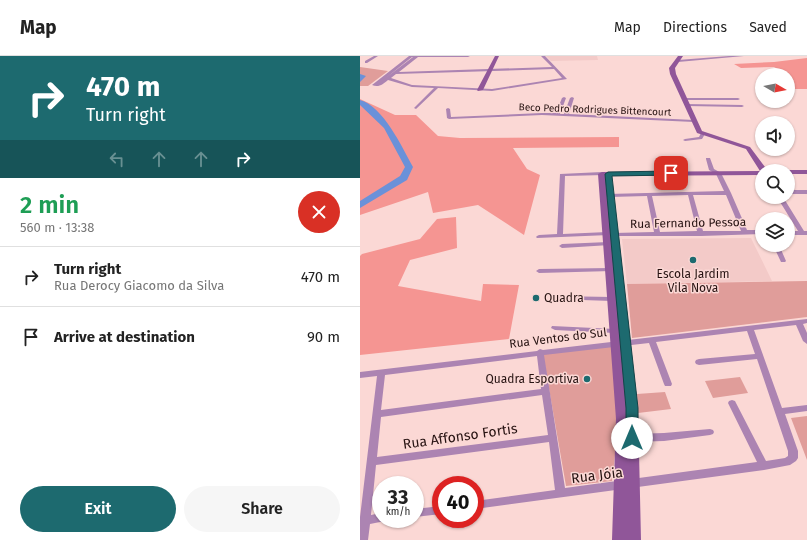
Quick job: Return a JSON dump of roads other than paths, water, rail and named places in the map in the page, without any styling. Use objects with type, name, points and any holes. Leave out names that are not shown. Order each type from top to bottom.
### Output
[{"type":"street","points":[[366,62],[376,56]]},
{"type":"street","points":[[386,77],[414,56],[468,56]]},
{"type":"street","points":[[386,77],[395,73],[414,56]]},
{"type":"street","points":[[480,90],[497,56]]},
{"type":"street","points":[[386,77],[412,86],[480,90],[492,90],[565,79],[542,56]]},
{"type":"street","points":[[703,136],[699,132],[694,122],[672,68],[680,59],[742,56]]},
{"type":"street","points":[[395,73],[554,68]]},
{"type":"street","points":[[425,94],[434,88]]},
{"type":"street","points":[[416,108],[434,88]]},
{"type":"street","points":[[557,115],[564,98]]},
{"type":"street","points":[[566,115],[572,98]]},
{"type":"street","points":[[684,99],[738,99]]},
{"type":"street","points":[[687,105],[742,106]]},
{"type":"street","name":"Beco Pedro Rodrigues Bittencourt","points":[[448,109],[449,118],[516,114],[566,115],[694,122]]},
{"type":"street","points":[[685,140],[703,136],[748,148],[758,164]]},
{"type":"street","points":[[708,159],[712,170],[718,173],[745,233]]},
{"type":"street","points":[[560,236],[563,174],[755,172]]},
{"type":"street","points":[[795,172],[807,172]]},
{"type":"street","points":[[605,174],[610,195],[608,212]]},
{"type":"street","points":[[605,174],[619,339],[622,419],[620,540]]},
{"type":"street","points":[[795,192],[807,192]]},
{"type":"street","points":[[610,195],[728,193]]},
{"type":"street","points":[[649,194],[657,234]]},
{"type":"street","points":[[690,194],[701,234]]},
{"type":"street","points":[[785,204],[804,233]]},
{"type":"street","name":"Rua Fernando Pessoa","points":[[539,237],[560,236],[610,238],[657,234],[755,232]]},
{"type":"street","points":[[562,246],[610,238]]},
{"type":"street","points":[[779,252],[783,262]]},
{"type":"street","points":[[539,271],[612,264]]},
{"type":"street","points":[[554,298],[616,304]]},
{"type":"street","points":[[616,304],[619,339],[632,408],[633,540]]},
{"type":"street","name":"Rua Ventos do Sul","points":[[360,375],[540,352],[619,339],[651,339],[807,321]]},
{"type":"street","points":[[798,322],[807,341]]},
{"type":"street","points":[[554,328],[619,339]]},
{"type":"street","points":[[750,328],[779,412],[807,408]]},
{"type":"street","points":[[651,339],[668,384]]},
{"type":"street","points":[[540,352],[561,494]]},
{"type":"street","points":[[699,362],[760,356]]},
{"type":"street","points":[[363,540],[362,520],[371,462],[381,372]]},
{"type":"street","points":[[377,414],[546,391]]},
{"type":"street","points":[[732,403],[764,466]]},
{"type":"street","name":"Rua Jóia","points":[[484,504],[787,462],[793,458],[793,451],[779,412]]},
{"type":"street","points":[[632,438],[664,437],[710,432]]},
{"type":"street","name":"Rua Affonso Fortis","points":[[371,462],[553,438]]},
{"type":"street","points":[[362,520],[372,519]]},
{"type":"waterway","points":[[360,76],[363,76],[360,80]]},
{"type":"waterway","points":[[360,102],[365,104],[387,127],[409,167],[404,178],[360,205]]},
{"type":"place","name":"Escola Jardim Vila Nova","points":[[693,260]]},
{"type":"place","name":"Quadra","points":[[536,298]]},
{"type":"place","name":"Quadra Esportiva","points":[[587,379]]}]
